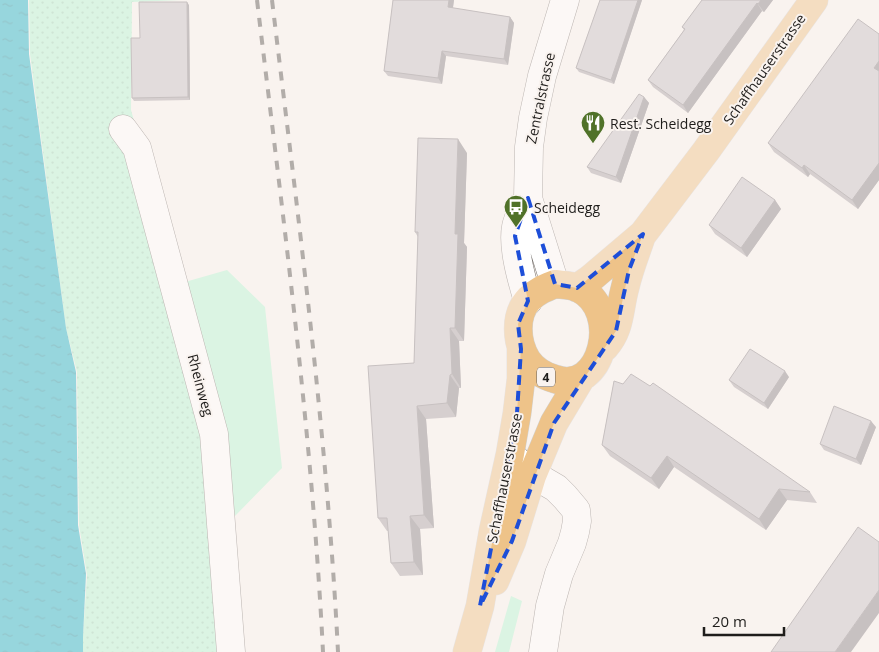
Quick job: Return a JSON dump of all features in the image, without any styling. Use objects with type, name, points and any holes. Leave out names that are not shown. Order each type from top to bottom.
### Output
[{"type":"main road","name":"Schaffhauserstrasse","points":[[566,286],[590,279],[643,234],[706,151],[814,0]]},
{"type":"main road","name":"Schaffhauserstrasse","points":[[600,353],[616,331],[630,270],[643,234]]},
{"type":"main road","name":"4","points":[[566,286],[588,295],[597,305],[604,329],[603,341],[595,363],[581,378],[570,381],[558,381],[536,370],[528,361],[521,349],[518,324],[522,310],[528,300],[536,293],[545,288],[566,286]]},
{"type":"main road","name":"Schaffhauserstrasse","points":[[466,652],[480,606],[493,532],[510,454],[521,379],[521,349]]},
{"type":"main road","name":"Schaffhauserstrasse","points":[[480,606],[498,575],[512,541],[532,476],[554,423],[581,378]]},
{"type":"street","name":"Zentralstrasse","points":[[566,0],[542,76],[533,118],[529,147],[528,198],[566,286]]},
{"type":"street","name":"Rheinweg","points":[[123,130],[137,148],[214,434],[231,652]]},
{"type":"street","name":"Zentralstrasse","points":[[528,198],[520,214],[515,236],[516,250],[528,300]]},
{"type":"street","points":[[510,454],[532,476],[556,488],[576,510],[575,532],[559,574],[550,606],[543,652]]},
{"type":"highlighted area","points":[[528,198],[555,284],[577,288],[643,234],[629,270],[616,331],[554,423],[512,541],[480,606],[517,413],[521,349],[518,324],[528,301],[515,236]]},
{"type":"green space","points":[[29,0],[182,0],[132,2],[131,110],[221,431],[241,652],[83,652],[87,575],[79,525],[77,372],[66,328],[30,54]]},
{"type":"green space","points":[[227,270],[265,307],[282,468],[234,517],[185,282]]},
{"type":"green space","points":[[511,596],[522,601],[509,652],[495,652]]},
{"type":"water","points":[[0,0],[28,0],[29,54],[66,328],[76,372],[78,525],[86,574],[83,652],[0,652]]},
{"type":"building","points":[[393,0],[449,0],[448,7],[510,17],[504,59],[442,51],[438,78],[384,71]]},
{"type":"building","points":[[600,0],[638,0],[611,80],[576,68]]},
{"type":"building","points":[[702,0],[761,0],[683,105],[648,80],[685,29],[682,27]]},
{"type":"building","points":[[139,2],[187,2],[188,97],[132,98],[131,38],[140,38]]},
{"type":"building","points":[[858,19],[879,34],[879,61],[874,68],[879,71],[879,163],[852,200],[804,165],[802,168],[768,143]]},
{"type":"building","points":[[639,94],[644,97],[616,177],[587,167]]},
{"type":"building","points":[[418,138],[458,139],[455,234],[458,234],[455,328],[450,328],[452,374],[450,375],[447,403],[417,406],[424,515],[410,516],[414,562],[391,563],[387,518],[378,518],[368,366],[414,363],[418,232],[415,232]]},
{"type":"building","points":[[742,177],[775,200],[741,248],[709,225]]},
{"type":"building","points":[[750,349],[785,371],[764,403],[729,380]]},
{"type":"building","points":[[631,374],[650,386],[653,383],[810,492],[779,489],[759,519],[667,456],[651,478],[602,445],[614,381],[623,384]]},
{"type":"building","points":[[834,406],[871,421],[856,459],[820,444]]},
{"type":"building","points":[[858,527],[879,542],[879,590],[835,652],[771,652]]},
{"type":"railway","points":[[257,0],[304,407],[312,489],[323,652]]},
{"type":"railway","points":[[272,0],[319,407],[327,489],[338,652]]},
{"type":"place","name":"Rest. Scheidegg","points":[[593,144]]},
{"type":"place","name":"Scheidegg","points":[[516,228]]}]
